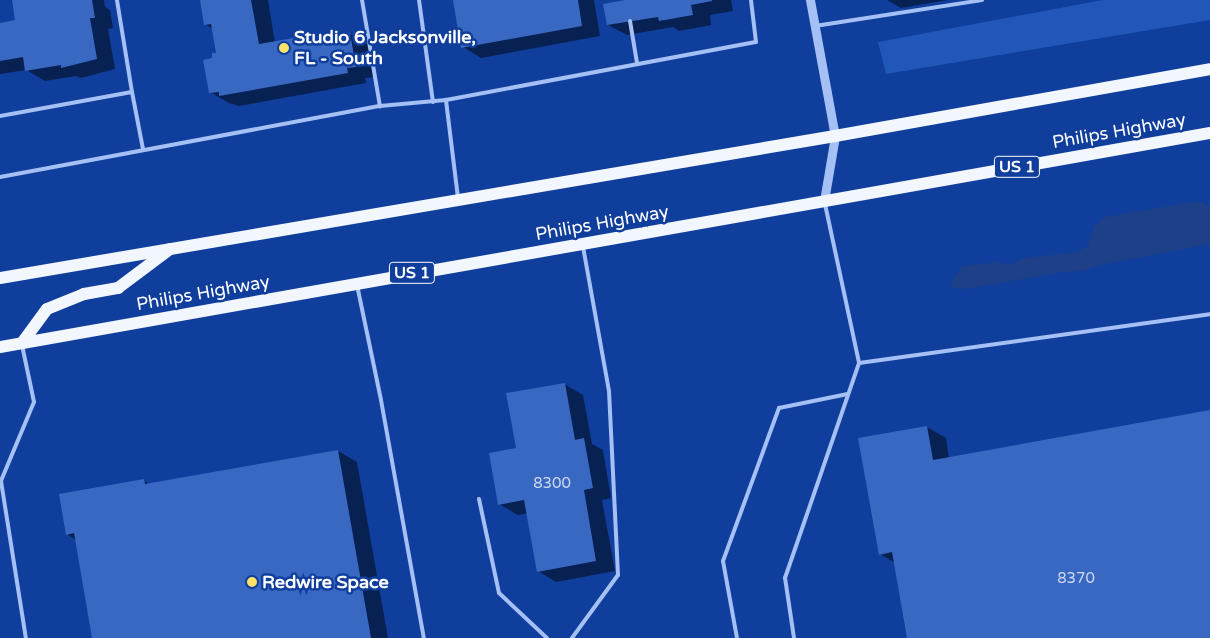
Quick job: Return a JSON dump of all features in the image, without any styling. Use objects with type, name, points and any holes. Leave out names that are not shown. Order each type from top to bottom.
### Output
[{"type":"main road","points":[[0,278],[835,136],[1210,69]]},
{"type":"main road","name":"Philips Highway","points":[[0,347],[1210,133]]},
{"type":"main road","points":[[22,343],[47,309],[84,294],[118,288],[172,248]]},
{"type":"street","points":[[810,0],[835,136],[824,201]]},
{"type":"lane","points":[[117,0],[143,149]]},
{"type":"lane","points":[[362,0],[380,106]]},
{"type":"lane","points":[[419,0],[433,102]]},
{"type":"lane","points":[[0,177],[380,106],[446,100],[756,42],[751,0]]},
{"type":"lane","points":[[815,26],[982,0]]},
{"type":"lane","points":[[630,21],[637,63]]},
{"type":"lane","points":[[0,116],[132,92]]},
{"type":"lane","points":[[446,100],[458,200]]},
{"type":"lane","points":[[794,638],[784,578],[859,363],[824,201]]},
{"type":"lane","points":[[572,638],[618,575],[608,391],[583,244]]},
{"type":"lane","points":[[356,283],[381,400],[424,638]]},
{"type":"lane","points":[[859,363],[1210,314]]},
{"type":"lane","points":[[22,343],[34,402],[1,482],[26,638]]},
{"type":"lane","points":[[736,638],[723,561],[779,408],[848,394]]},
{"type":"lane","points":[[479,498],[499,593],[547,638]]},
{"type":"shaded area","points":[[1103,0],[1210,0],[1210,20],[886,74],[878,42]]},
{"type":"shaded area","points":[[1198,201],[1210,206],[1210,244],[1095,266],[1084,271],[1064,272],[966,289],[952,288],[951,283],[962,266],[998,262],[1010,265],[1023,258],[1078,252],[1088,245],[1095,226],[1105,217]]},
{"type":"building","points":[[12,0],[92,0],[95,18],[90,18],[97,59],[61,68],[61,65],[25,71],[23,57],[0,61],[0,23],[15,20]]},
{"type":"building","name":"Studio 6 Jacksonville, FL - South","points":[[200,0],[251,0],[259,44],[340,30],[341,34],[350,33],[356,67],[347,68],[348,73],[219,96],[219,92],[209,93],[203,60],[212,58],[212,53],[216,53],[211,24],[204,25]]},
{"type":"building","points":[[453,0],[578,0],[582,26],[461,48]]},
{"type":"building","points":[[625,0],[712,1],[691,5],[693,15],[659,21],[658,17],[607,25],[603,4]]},
{"type":"building","points":[[565,383],[575,440],[584,438],[593,488],[584,490],[596,561],[537,572],[524,500],[498,505],[489,453],[516,448],[506,393]]},
{"type":"building","points":[[1210,410],[1210,638],[907,638],[892,552],[879,555],[858,438],[927,426],[933,460]]},
{"type":"building","points":[[338,450],[371,638],[92,638],[74,533],[66,535],[59,494],[144,479],[145,484]]},
{"type":"place","name":"Studio 6 Jacksonville, FL - South","points":[[284,48]]},
{"type":"place","name":"Redwire Space","points":[[252,582]]}]
